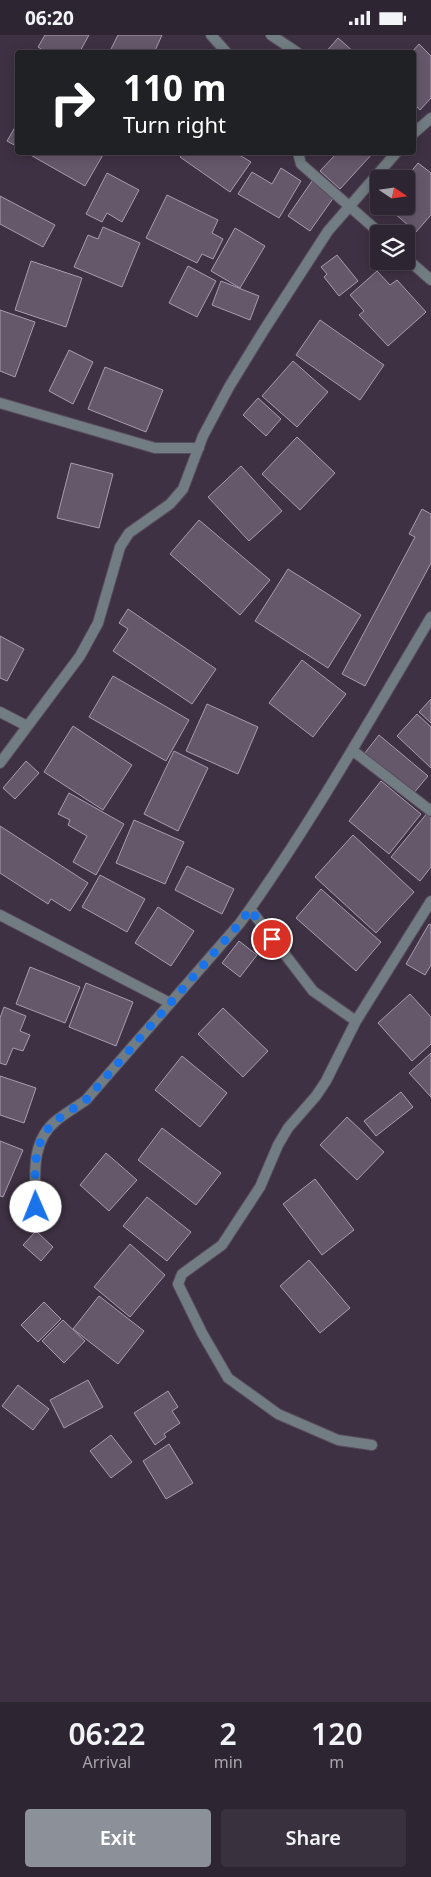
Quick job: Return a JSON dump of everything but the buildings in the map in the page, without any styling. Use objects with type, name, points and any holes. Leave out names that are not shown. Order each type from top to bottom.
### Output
[{"type":"street","points":[[211,35],[224,50]]},
{"type":"street","points":[[271,35],[294,50]]},
{"type":"street","points":[[416,131],[431,118]]},
{"type":"street","points":[[299,155],[301,164],[370,225]]},
{"type":"street","points":[[0,763],[80,655],[98,623],[120,547],[129,533],[170,504],[183,489],[199,448],[229,387],[264,330],[328,231],[394,155]]},
{"type":"street","points":[[415,265],[431,280]]},
{"type":"street","points":[[0,403],[155,448],[199,448]]},
{"type":"street","points":[[36,1207],[35,1159],[41,1140],[55,1121],[86,1100],[240,923],[321,803],[431,617]]},
{"type":"street","points":[[0,712],[27,726]]},
{"type":"street","points":[[352,750],[431,811]]},
{"type":"street","points":[[372,1445],[338,1440],[278,1414],[228,1378],[202,1333],[178,1285],[182,1274],[222,1245],[260,1187],[278,1145],[288,1128],[316,1096],[326,1081],[356,1021],[431,901]]},
{"type":"street","points":[[250,909],[313,991],[356,1021]]},
{"type":"street","points":[[0,915],[170,1003]]},
{"type":"route","points":[[36,1207],[35,1159],[41,1140],[55,1121],[86,1100],[240,923],[250,909],[272,939]]}]
